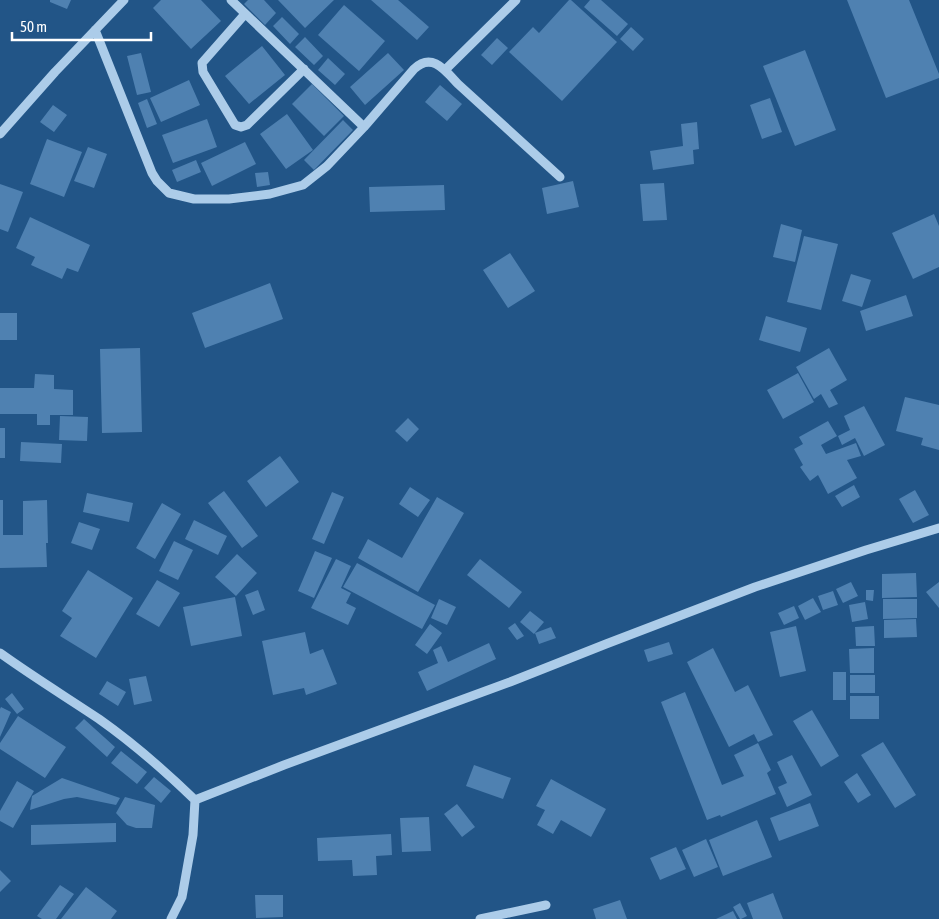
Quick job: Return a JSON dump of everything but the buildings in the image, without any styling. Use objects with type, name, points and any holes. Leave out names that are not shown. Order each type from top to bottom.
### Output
[{"type":"street","points":[[0,134],[55,72],[124,0]]},
{"type":"street","points":[[231,0],[364,127]]},
{"type":"street","points":[[445,70],[516,0]]},
{"type":"street","points":[[245,14],[202,62],[203,72],[235,125],[241,127],[247,125],[304,69]]},
{"type":"street","points":[[95,30],[152,174],[169,193],[194,199],[229,199],[270,194],[303,185],[327,166],[420,64],[427,62],[433,62],[445,70],[560,177]]},
{"type":"street","points":[[195,800],[284,764],[510,682],[755,587],[939,528]]},
{"type":"street","points":[[0,653],[100,720],[166,773],[195,800],[194,836],[182,897],[171,919]]},
{"type":"street","points":[[480,919],[546,905]]}]
